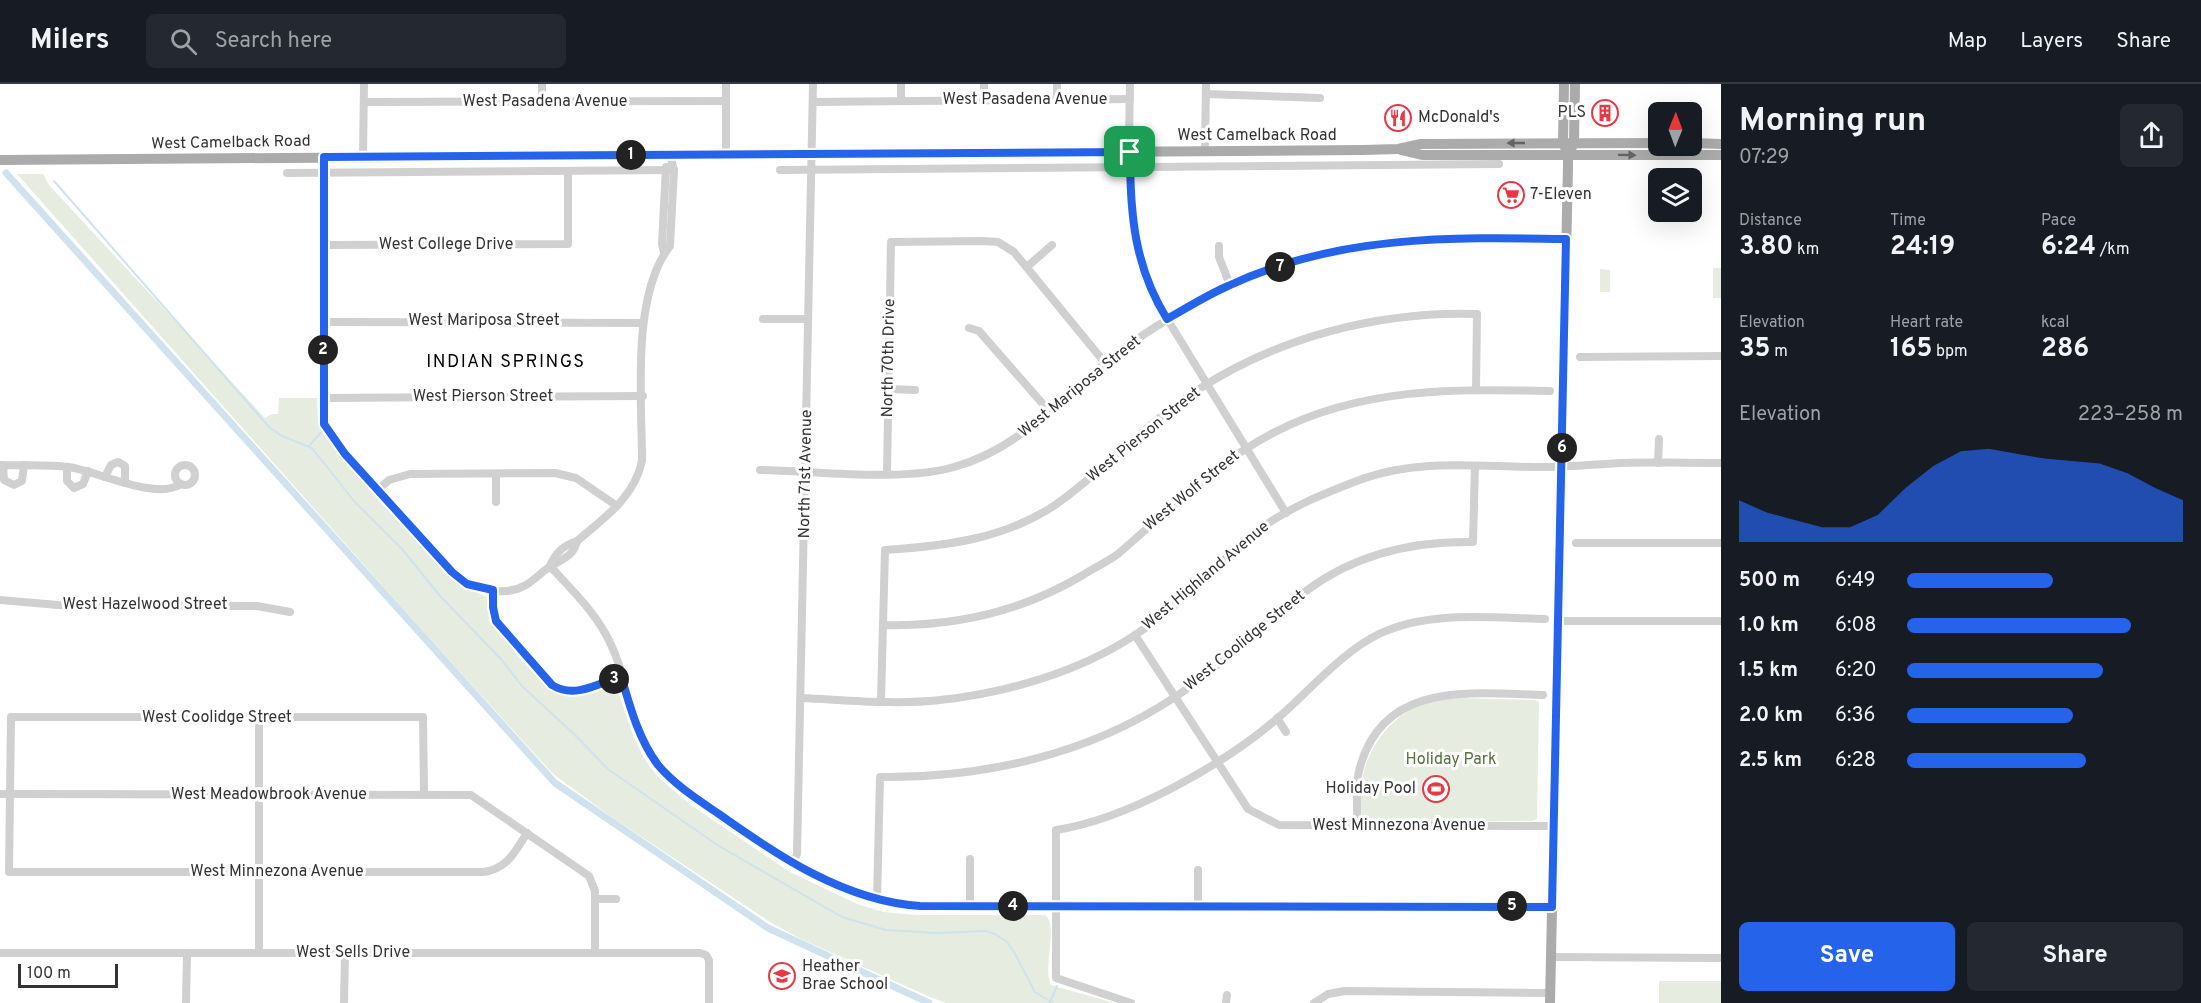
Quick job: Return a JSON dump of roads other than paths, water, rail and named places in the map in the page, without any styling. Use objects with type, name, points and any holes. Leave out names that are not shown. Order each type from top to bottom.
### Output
[{"type":"main road","points":[[1550,998],[1568,154],[1564,84]]},
{"type":"main road","points":[[1568,143],[1575,84]]},
{"type":"main road","name":"West Camelback Road","points":[[1398,150],[1421,144],[1648,143]]},
{"type":"main road","points":[[1702,143],[1721,144]]},
{"type":"main road","name":"West Camelback Road","points":[[0,160],[1398,150],[1422,155],[1721,155]]},
{"type":"street","points":[[363,157],[364,84]]},
{"type":"street","points":[[542,84],[542,102]]},
{"type":"street","points":[[726,84],[726,154]]},
{"type":"street","name":"North 71st Avenue","points":[[793,863],[797,855],[813,84]]},
{"type":"street","points":[[901,84],[901,101]]},
{"type":"street","points":[[984,84],[984,100]]},
{"type":"street","points":[[1057,84],[1057,100]]},
{"type":"street","points":[[1130,84],[1131,215],[1136,246],[1146,281],[1286,513]]},
{"type":"street","points":[[1205,151],[1206,84]]},
{"type":"street","points":[[1206,94],[1320,98]]},
{"type":"street","name":"West Pasadena Avenue","points":[[813,102],[1130,99]]},
{"type":"street","name":"West Pasadena Avenue","points":[[364,102],[726,101]]},
{"type":"street","points":[[324,157],[322,398],[326,428],[378,490],[460,580],[477,588],[511,590],[525,585],[550,566],[563,562],[575,550],[578,541],[617,506],[637,482],[642,460],[644,323],[650,290],[664,254],[670,246],[668,204],[670,155]]},
{"type":"street","name":"West Camelback Road","points":[[780,170],[1499,164]]},
{"type":"street","name":"West Camelback Road","points":[[287,173],[670,170]]},
{"type":"street","name":"West College Drive","points":[[324,245],[568,244],[568,171]]},
{"type":"street","name":"West Mariposa Street","points":[[760,470],[921,473],[943,470],[987,456],[1014,441],[1105,363],[1167,319],[1230,285],[1316,256],[1397,241],[1453,238],[1566,239]]},
{"type":"street","name":"North 70th Drive","points":[[887,473],[891,242],[998,242],[1014,252],[1028,266]]},
{"type":"street","points":[[1052,245],[1028,266],[1105,363]]},
{"type":"street","points":[[1219,246],[1219,257],[1230,285]]},
{"type":"street","name":"West Pierson Street","points":[[884,625],[885,550],[926,548],[980,538],[1031,518],[1081,486],[1162,416],[1207,384],[1269,353],[1328,332],[1395,319],[1477,314],[1476,389]]},
{"type":"street","points":[[763,319],[808,320]]},
{"type":"street","name":"West Mariposa Street","points":[[324,322],[611,320],[644,323]]},
{"type":"street","points":[[969,328],[979,331],[1049,411]]},
{"type":"street","points":[[1580,357],[1721,356]]},
{"type":"street","name":"West Wolf Street","points":[[884,625],[918,626],[969,620],[1024,604],[1060,588],[1116,555],[1196,484],[1245,448],[1308,417],[1366,399],[1419,392],[1476,389],[1550,391]]},
{"type":"street","points":[[889,390],[915,390]]},
{"type":"street","name":"West Pierson Street","points":[[322,398],[643,396]]},
{"type":"street","points":[[1658,463],[1659,439]]},
{"type":"street","points":[[105,477],[111,465],[123,464],[127,472],[125,483]]},
{"type":"street","name":"West Highland Avenue","points":[[801,698],[940,700],[1026,683],[1085,661],[1135,635],[1202,581],[1256,532],[1286,513],[1332,490],[1400,469],[1441,465],[1721,464]]},
{"type":"street","points":[[24,465],[22,481],[14,485],[4,480],[2,465],[24,465],[67,467],[125,483],[170,488],[181,484]]},
{"type":"street","name":"West Coolidge Street","points":[[877,900],[880,777],[953,774],[1039,758],[1114,730],[1174,698],[1222,663],[1304,592],[1337,571],[1378,554],[1407,546],[1473,542],[1475,466]]},
{"type":"street","points":[[67,467],[67,481],[74,488],[83,484],[88,471]]},
{"type":"street","points":[[378,490],[389,480],[410,474],[565,474],[576,478],[617,506]]},
{"type":"street","points":[[496,474],[496,502]]},
{"type":"street","points":[[1576,543],[1721,543]]},
{"type":"street","points":[[550,566],[605,633],[638,727],[652,754],[667,774],[679,786],[748,835],[793,863],[877,900],[920,906],[1552,907]]},
{"type":"street","points":[[493,590],[496,621],[552,685],[560,689],[576,691],[621,676]]},
{"type":"street","name":"West Hazelwood Street","points":[[0,600],[58,605],[257,606],[290,612]]},
{"type":"street","points":[[1131,1003],[1056,978],[1056,830],[1110,815],[1183,782],[1217,762],[1277,718],[1323,675],[1378,634],[1420,620],[1545,619]]},
{"type":"street","points":[[1558,621],[1721,621]]},
{"type":"street","points":[[881,700],[884,625]]},
{"type":"street","points":[[1135,635],[1217,762]]},
{"type":"street","points":[[1357,826],[1359,772],[1368,748],[1381,728],[1396,713],[1422,699],[1453,694],[1543,695]]},
{"type":"street","name":"West Coolidge Street","points":[[10,795],[11,717],[423,717],[424,794]]},
{"type":"street","points":[[259,718],[259,953]]},
{"type":"street","points":[[1277,718],[1286,732]]},
{"type":"street","name":"West Minnezona Avenue","points":[[1217,762],[1248,809],[1279,825],[1553,826]]},
{"type":"street","name":"West Meadowbrook Avenue","points":[[0,795],[471,795],[582,868],[593,883],[595,899]]},
{"type":"street","name":"West Minnezona Avenue","points":[[10,795],[9,872],[492,871],[511,860],[526,833]]},
{"type":"street","points":[[970,859],[970,906]]},
{"type":"street","points":[[1197,906],[1198,870]]},
{"type":"street","points":[[595,953],[595,899],[615,898]]},
{"type":"street","name":"West Sells Drive","points":[[0,953],[706,955],[709,966],[709,1003]]},
{"type":"street","points":[[186,1003],[187,953]]},
{"type":"street","points":[[344,1003],[345,953]]},
{"type":"street","points":[[1551,957],[1721,958]]},
{"type":"street","points":[[1314,1003],[1328,994],[1345,991],[1550,998]]},
{"type":"waterway","points":[[6,173],[555,783],[768,928],[929,1003]]},
{"type":"waterway","points":[[54,181],[269,427],[282,436],[312,448],[354,501],[402,549],[440,596],[501,659],[522,686],[609,770],[719,846],[842,917],[886,930],[937,933],[986,931],[995,934],[1006,941],[1014,952],[1035,992],[1053,1003]]},
{"type":"waterway","points":[[309,446],[323,430]]},
{"type":"waterway","points":[[1050,1002],[1057,986]]},
{"type":"place","name":"PLS","points":[[1605,113]]},
{"type":"place","name":"McDonald's","points":[[1398,118]]},
{"type":"place","name":"7-Eleven","points":[[1511,195]]},
{"type":"place","name":"Holiday Pool","points":[[1436,789]]},
{"type":"place","name":"Heather Brae School","points":[[782,976]]},
{"type":"district","name":"INDIAN SPRINGS","points":[[506,362]]},
{"type":"park label","name":"Holiday Park","points":[[1451,760]]}]
